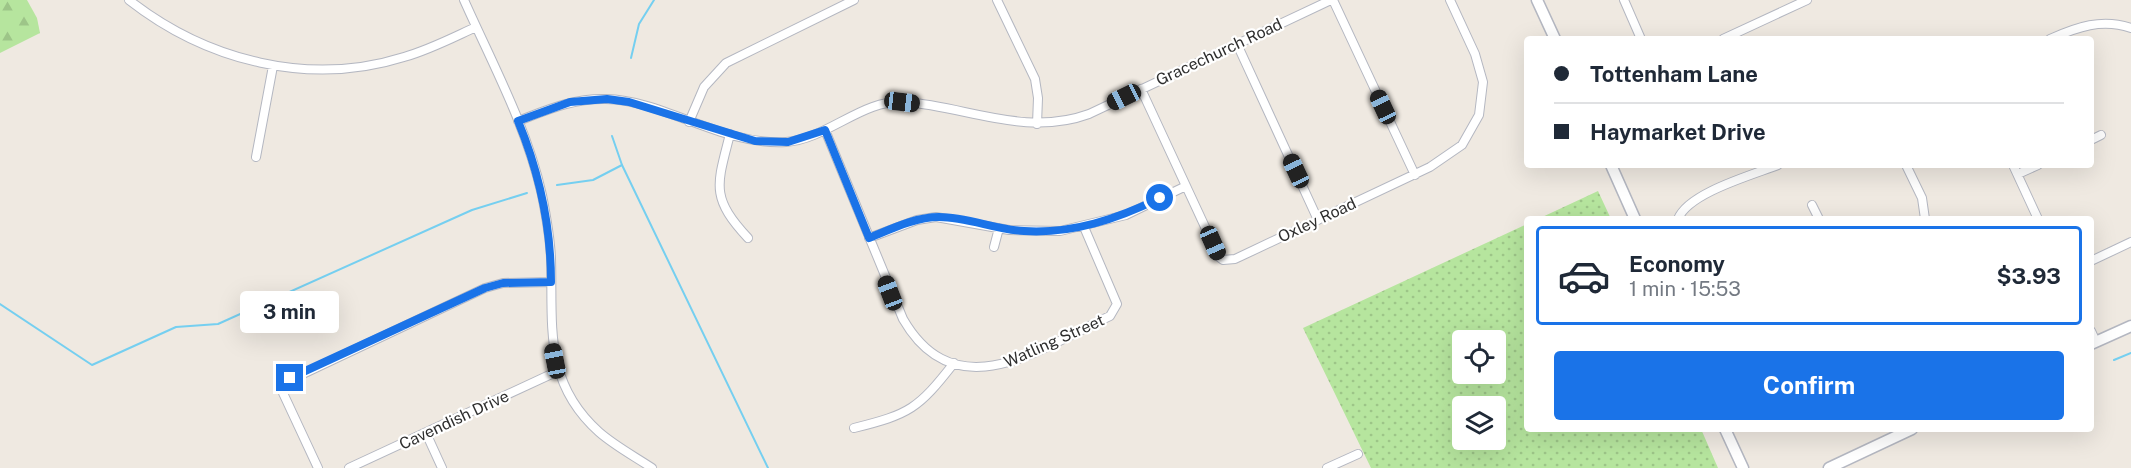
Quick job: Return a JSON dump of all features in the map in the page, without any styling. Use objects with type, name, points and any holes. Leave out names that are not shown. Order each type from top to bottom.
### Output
[{"type":"street","points":[[129,0],[170,29],[194,42],[212,50],[273,66],[325,70],[381,63],[428,49],[476,27]]},
{"type":"street","points":[[464,0],[533,159],[542,197],[551,256],[553,346],[558,371],[571,399],[590,424],[610,441],[652,468]]},
{"type":"street","points":[[689,122],[704,87],[726,63],[854,0]]},
{"type":"street","points":[[997,0],[1035,79],[1038,98],[1037,124]]},
{"type":"street","points":[[1332,0],[1415,175]]},
{"type":"street","name":"Gracechurch Road","points":[[518,121],[570,102],[607,99],[629,102],[755,141],[788,142],[825,130],[880,105],[902,102],[1037,124],[1080,117],[1332,0]]},
{"type":"street","name":"Oxley Road","points":[[1186,186],[1219,257],[1223,260],[1234,259],[1447,158],[1462,145],[1475,124],[1481,105],[1483,87],[1479,63],[1450,0]]},
{"type":"street","points":[[1537,0],[1554,36]]},
{"type":"street","points":[[1624,0],[1640,36]]},
{"type":"street","points":[[1729,36],[1807,0]]},
{"type":"street","points":[[2058,36],[2092,24],[2110,24],[2131,28]]},
{"type":"street","points":[[1237,44],[1318,220]]},
{"type":"street","points":[[256,157],[273,66]]},
{"type":"street","points":[[869,238],[917,220],[936,217],[999,228],[1049,231],[1084,227],[1126,215],[1186,186],[1141,89]]},
{"type":"street","name":"Watling Street","points":[[825,130],[890,293],[908,326],[924,346],[954,363],[977,368],[993,368],[1012,362],[1110,316],[1116,309],[1114,292],[1084,227]]},
{"type":"street","points":[[730,134],[720,172],[719,190],[724,209],[748,238]]},
{"type":"street","points":[[2094,138],[2101,135]]},
{"type":"street","points":[[1612,168],[1634,216]]},
{"type":"street","points":[[1679,216],[1700,197],[1771,168]]},
{"type":"street","points":[[1907,168],[1925,208],[1925,216]]},
{"type":"street","points":[[2015,168],[2037,216]]},
{"type":"street","points":[[2018,174],[2031,168]]},
{"type":"street","points":[[1812,205],[1818,216]]},
{"type":"street","points":[[994,247],[999,228]]},
{"type":"street","points":[[2094,260],[2131,243]]},
{"type":"street","points":[[318,468],[285,397],[283,386],[290,378],[485,288],[503,283],[551,282]]},
{"type":"street","points":[[2094,339],[2131,326]]},
{"type":"street","points":[[854,428],[898,417],[916,406],[929,395],[954,363]]},
{"type":"street","name":"Cavendish Drive","points":[[349,468],[558,371]]},
{"type":"street","points":[[1726,432],[1743,468]]},
{"type":"street","points":[[1829,468],[1906,432]]},
{"type":"street","points":[[426,433],[442,468]]},
{"type":"street","points":[[1327,468],[1358,454]]},
{"type":"green space","points":[[0,0],[27,0],[37,18],[40,33],[0,53]]},
{"type":"green space","points":[[1598,191],[1610,216],[1544,216]]},
{"type":"green space","points":[[1524,225],[1524,432],[1702,432],[1718,468],[1371,468],[1303,328]]},
{"type":"waterway","points":[[631,58],[639,24],[654,0]]},
{"type":"waterway","points":[[612,136],[622,165],[768,468]]},
{"type":"waterway","points":[[557,185],[593,180],[622,165]]},
{"type":"waterway","points":[[0,304],[92,365],[176,327],[218,324],[472,210],[527,193]]},
{"type":"waterway","points":[[2114,360],[2131,353]]},
{"type":"route","points":[[290,378],[485,288],[503,283],[551,282],[551,256],[542,197],[533,159],[518,121],[570,102],[607,99],[629,102],[755,141],[788,142],[825,130],[869,238],[917,220],[936,217],[1026,232],[1060,231],[1126,215],[1160,198]]}]
